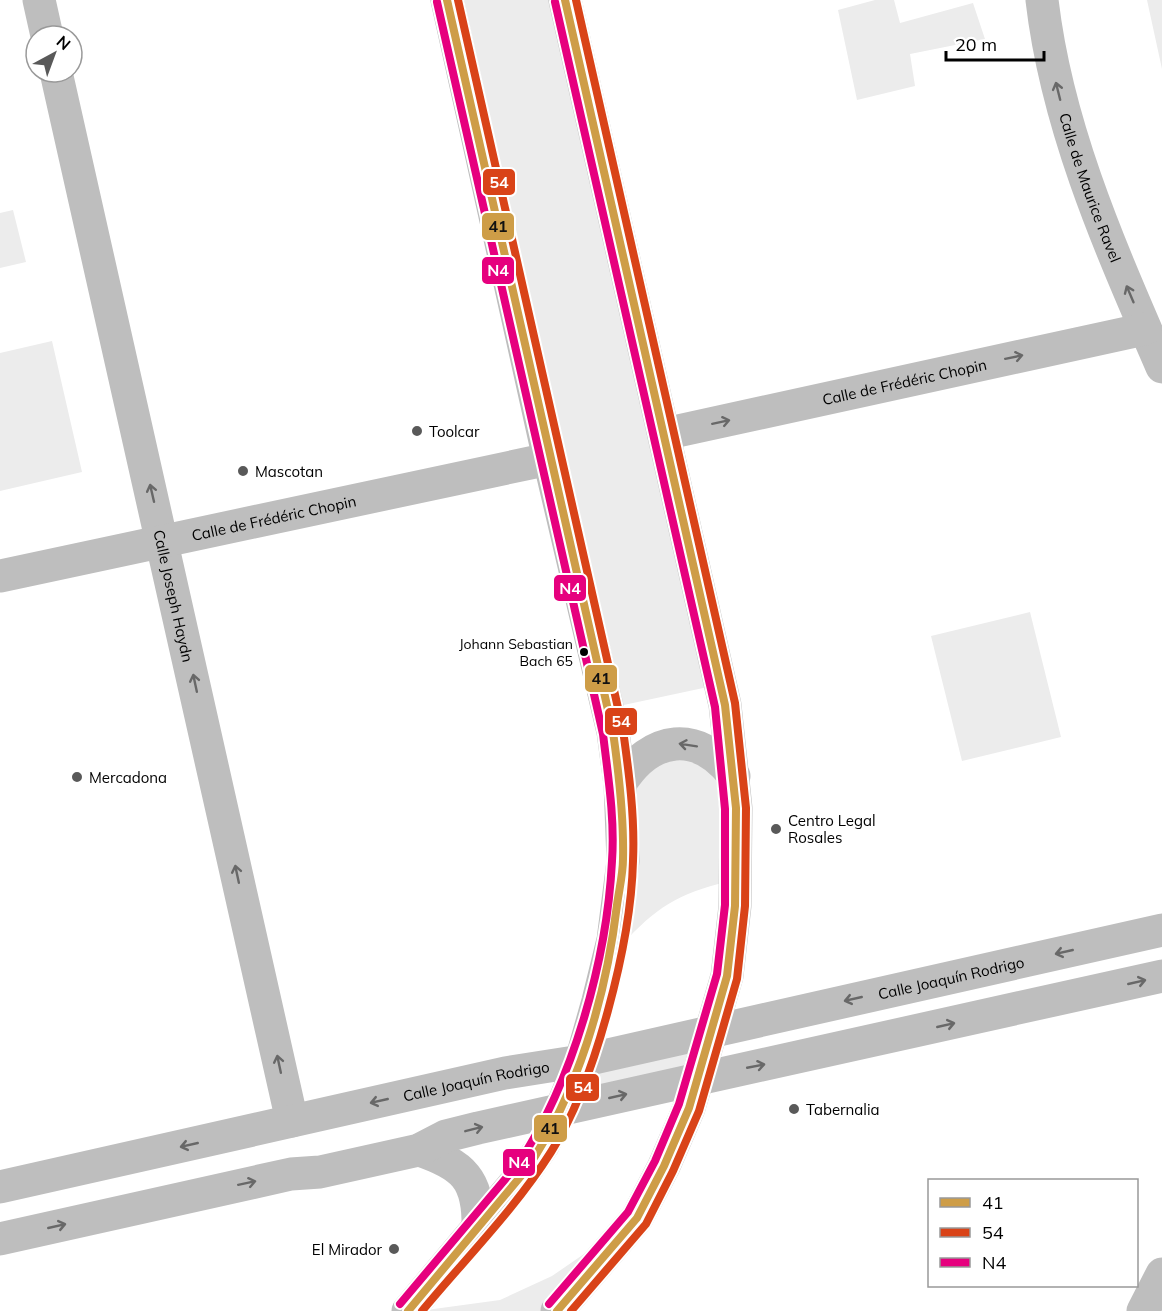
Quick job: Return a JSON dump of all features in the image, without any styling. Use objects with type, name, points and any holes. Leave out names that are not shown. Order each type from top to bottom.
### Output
[{"type":"street","points":[[39,0],[44,24]]},
{"type":"street","points":[[408,1311],[533,1161],[561,1109],[580,1061],[613,940],[623,861],[620,784],[613,732],[549,459],[447,0]]},
{"type":"street","points":[[557,1311],[637,1218],[669,1156],[698,1078],[728,976],[735,906],[734,776],[725,705],[566,0]]},
{"type":"street","name":"Calle de Maurice Ravel","points":[[1042,0],[1057,86],[1076,152],[1110,246],[1162,367]]},
{"type":"street","name":"Calle Joseph Haydn","points":[[59,84],[163,539],[292,1121]]},
{"type":"street","name":"Calle de Frédéric Chopin","points":[[664,434],[1145,329]]},
{"type":"street","name":"Calle de Frédéric Chopin","points":[[0,576],[163,539],[549,459]]},
{"type":"street","points":[[620,784],[641,757],[664,745],[678,743],[693,744],[710,751],[723,761],[734,776]]},
{"type":"street","name":"Calle Joaquín Rodrigo","points":[[0,1187],[505,1073],[580,1061],[1162,930]]},
{"type":"street","points":[[0,1239],[291,1174],[320,1172],[420,1149],[446,1136],[561,1109],[1162,976]]},
{"type":"street","points":[[420,1149],[447,1160],[465,1174],[477,1199],[478,1227]]},
{"type":"street","points":[[1143,1311],[1162,1274]]},
{"type":"shaded area","points":[[461,0],[554,0],[708,687],[619,706]]},
{"type":"shaded area","points":[[875,0],[894,0],[900,23],[973,3],[985,39],[910,54],[915,86],[857,100],[838,10]]},
{"type":"shaded area","points":[[1147,0],[1162,0],[1162,69]]},
{"type":"shaded area","points":[[13,210],[26,262],[0,268],[0,213]]},
{"type":"shaded area","points":[[52,341],[82,472],[0,491],[0,353]]},
{"type":"shaded area","points":[[1030,612],[1061,737],[962,761],[931,636]]},
{"type":"shaded area","points":[[677,751],[718,772],[727,882],[695,891],[669,904],[646,921],[622,945],[632,787]]},
{"type":"shaded area","points":[[694,1046],[688,1065],[583,1094],[589,1072]]},
{"type":"shaded area","points":[[600,1243],[543,1311],[419,1311],[500,1300],[552,1276]]},
{"type":"transit line","name":"41","points":[[408,1311],[526,1170],[561,1109],[575,1077],[597,1009],[612,940],[623,859],[621,795],[613,732],[447,0]]},
{"type":"transit line","name":"54","points":[[422,1311],[522,1194],[551,1152],[567,1123],[596,1051],[608,1011],[626,931],[633,861],[632,812],[623,730],[458,0]]},
{"type":"transit line","name":"41","points":[[557,1311],[637,1218],[664,1166],[689,1108],[727,976],[735,906],[736,808],[725,705],[565,0]]},
{"type":"transit line","name":"54","points":[[571,1311],[646,1224],[673,1171],[699,1111],[737,979],[745,906],[746,808],[735,703],[576,0]]},
{"type":"transit line","name":"N4","points":[[400,1304],[518,1164],[555,1096],[571,1058],[595,979],[609,899],[613,845],[603,734],[437,2]]},
{"type":"transit line","name":"N4","points":[[549,1304],[628,1212],[655,1161],[679,1104],[717,974],[725,905],[725,809],[715,707],[555,2]]},
{"type":"place","name":"Toolcar","points":[[417,431]]},
{"type":"place","name":"Mascotan","points":[[243,471]]},
{"type":"place","name":"Johann Sebastian Bach 65","points":[[584,652]]},
{"type":"place","name":"Mercadona","points":[[77,777]]},
{"type":"place","name":"Centro Legal Rosales","points":[[776,829]]},
{"type":"place","name":"Tabernalia","points":[[794,1109]]},
{"type":"place","name":"El Mirador","points":[[394,1249]]}]
